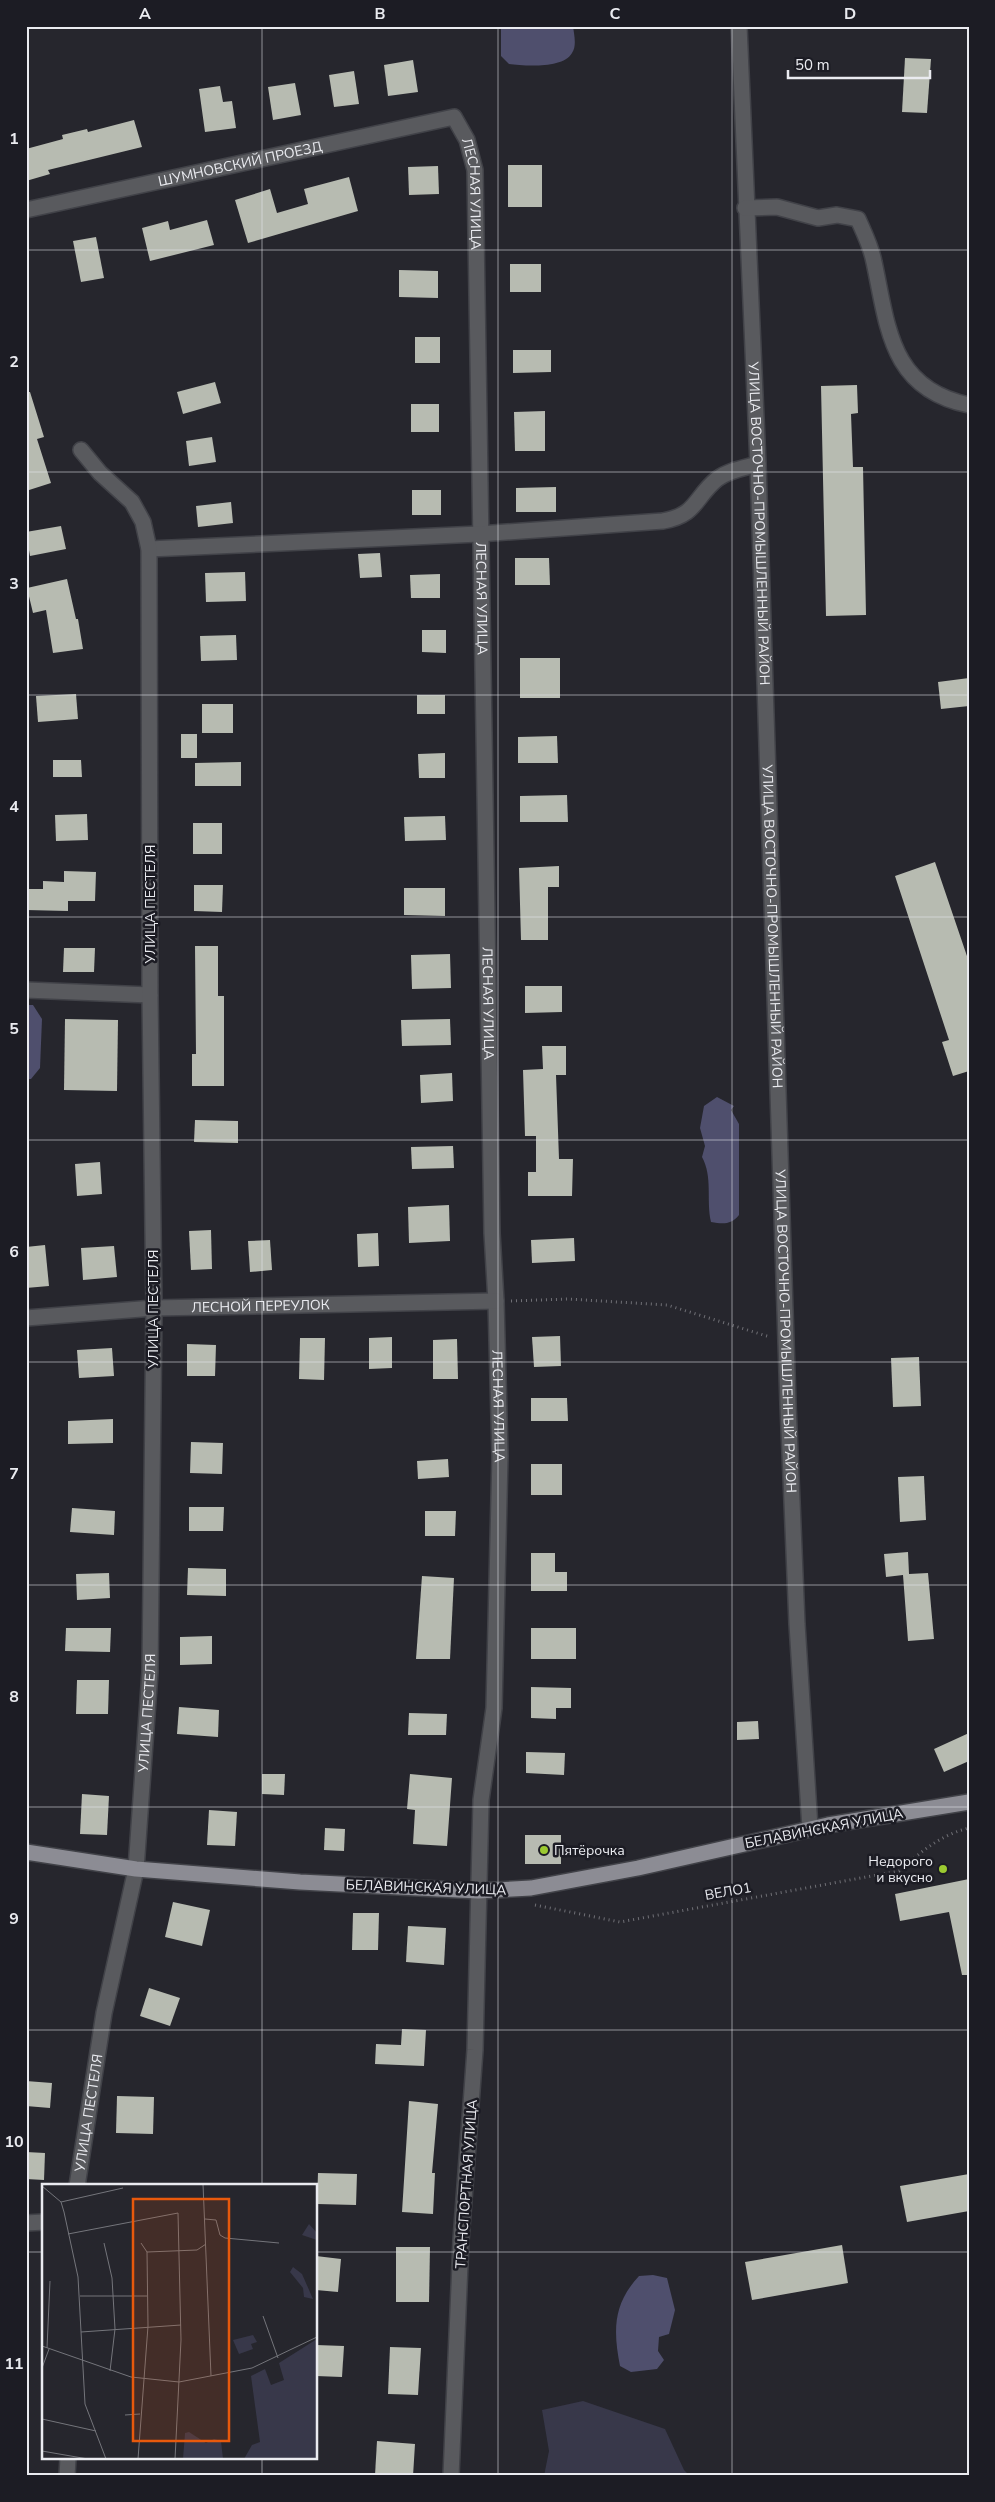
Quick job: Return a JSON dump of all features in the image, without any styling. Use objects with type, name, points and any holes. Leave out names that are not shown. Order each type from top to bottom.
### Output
[{"type":"main road","name":"БЕЛАВИНСКАЯ УЛИЦА","points":[[26,1852],[136,1869],[300,1882],[478,1891],[550,1885],[638,1868],[810,1828],[877,1815],[969,1802]]},
{"type":"street","name":"УЛИЦА ВОСТОЧНО-ПРОМЫШЛЕННЫЙ РАЙОН","points":[[739,26],[746,175],[745,208],[758,464],[772,949],[797,1624],[810,1828]]},
{"type":"street","name":"ШУМНОВСКИЙ ПРОЕЗД","points":[[26,210],[454,117]]},
{"type":"street","name":"ЛЕСНАЯ УЛИЦА","points":[[454,117],[466,140],[474,170],[492,1223],[500,1456],[494,1708],[481,1800],[478,1891]]},
{"type":"street","points":[[745,208],[777,208],[818,218],[837,215],[858,219],[870,246],[892,342],[903,366],[922,385],[954,402],[969,405]]},
{"type":"street","name":"УЛИЦА ПЕСТЕЛЯ","points":[[77,2184],[104,2013],[136,1869],[150,1672],[154,1308],[150,995],[150,549],[142,522],[132,502],[100,473],[81,450]]},
{"type":"street","points":[[150,549],[479,534],[678,518],[690,511],[717,480],[732,471],[758,464]]},
{"type":"street","points":[[26,990],[150,995]]},
{"type":"street","name":"ЛЕСНОЙ ПЕРЕУЛОК","points":[[26,1318],[154,1308],[496,1301]]},
{"type":"street","name":"ТРАНСПОРТНАЯ УЛИЦА","points":[[451,2476],[462,2240],[475,2050],[478,1891]]},
{"type":"street","points":[[26,2224],[42,2222]]},
{"type":"street","points":[[67,2476],[68,2460]]},
{"type":"path","points":[[496,1301],[568,1299],[667,1305],[787,1342]]},
{"type":"path","name":"ВЕЛО1","points":[[528,1904],[620,1922],[899,1871],[927,1847],[952,1832],[969,1828]]},
{"type":"shaded area","points":[[501,26],[573,26],[574,50],[567,58],[560,62],[533,66],[516,65],[509,64],[501,56]]},
{"type":"shaded area","points":[[26,1005],[33,1005],[42,1019],[40,1068],[31,1079],[26,1079]]},
{"type":"shaded area","points":[[717,1097],[734,1106],[731,1110],[739,1124],[739,1215],[733,1221],[723,1223],[711,1222],[707,1172],[702,1157],[705,1146],[700,1128],[704,1106]]},
{"type":"shaded area","points":[[653,2275],[667,2278],[675,2310],[669,2334],[659,2337],[658,2351],[664,2360],[657,2369],[631,2372],[620,2366],[616,2341],[617,2318],[630,2286],[639,2276]]},
{"type":"shaded area","points":[[583,2401],[665,2429],[684,2470],[690,2476],[544,2476],[549,2451],[542,2410]]},
{"type":"building","points":[[905,58],[931,59],[927,113],[902,112]]},
{"type":"building","points":[[413,60],[418,92],[388,96],[384,65]]},
{"type":"building","points":[[354,71],[359,104],[334,107],[329,75]]},
{"type":"building","points":[[295,83],[301,115],[273,120],[268,87]]},
{"type":"building","points":[[220,86],[223,102],[232,101],[236,128],[205,132],[199,89]]},
{"type":"building","points":[[134,120],[142,147],[48,170],[50,174],[26,181],[26,149],[63,139],[62,135],[87,129],[88,132]]},
{"type":"building","points":[[508,165],[542,165],[542,207],[508,207]]},
{"type":"building","points":[[438,166],[439,194],[409,195],[408,167]]},
{"type":"building","points":[[349,177],[358,211],[248,243],[235,200],[270,189],[277,213],[308,204],[304,189]]},
{"type":"building","points":[[207,220],[214,245],[150,261],[142,228],[168,221],[170,230]]},
{"type":"building","points":[[96,237],[104,278],[81,282],[73,241]]},
{"type":"building","points":[[510,264],[541,264],[541,292],[510,292]]},
{"type":"building","points":[[399,270],[438,271],[438,298],[399,297]]},
{"type":"building","points":[[415,337],[440,337],[440,363],[415,363]]},
{"type":"building","points":[[513,350],[551,350],[551,372],[513,373]]},
{"type":"building","points":[[215,382],[221,403],[183,414],[177,392]]},
{"type":"building","points":[[857,385],[858,413],[851,414],[853,467],[863,467],[866,615],[826,616],[821,386]]},
{"type":"building","points":[[26,392],[30,392],[44,437],[37,439],[51,483],[26,491]]},
{"type":"building","points":[[411,404],[439,404],[439,432],[411,432]]},
{"type":"building","points":[[545,411],[545,451],[515,451],[514,412]]},
{"type":"building","points":[[212,437],[216,462],[189,466],[186,441]]},
{"type":"building","points":[[556,487],[556,512],[516,512],[516,488]]},
{"type":"building","points":[[412,490],[441,490],[441,515],[412,515]]},
{"type":"building","points":[[231,502],[233,523],[198,527],[196,506]]},
{"type":"building","points":[[61,526],[66,549],[30,556],[26,532]]},
{"type":"building","points":[[380,553],[382,577],[360,578],[358,554]]},
{"type":"building","points":[[515,558],[549,558],[550,585],[515,585]]},
{"type":"building","points":[[245,572],[246,601],[206,602],[205,573]]},
{"type":"building","points":[[440,574],[440,598],[411,598],[410,575]]},
{"type":"building","points":[[67,579],[76,619],[78,619],[83,649],[53,653],[46,610],[33,613],[27,588]]},
{"type":"building","points":[[422,630],[446,630],[446,653],[422,652]]},
{"type":"building","points":[[236,635],[237,660],[201,661],[200,636]]},
{"type":"building","points":[[520,658],[560,658],[560,698],[520,698]]},
{"type":"building","points":[[969,678],[969,706],[941,709],[938,682]]},
{"type":"building","points":[[76,694],[78,719],[38,722],[36,696]]},
{"type":"building","points":[[417,695],[445,695],[445,714],[417,714]]},
{"type":"building","points":[[202,704],[233,704],[233,733],[202,733]]},
{"type":"building","points":[[181,734],[197,734],[197,758],[181,758]]},
{"type":"building","points":[[557,736],[558,763],[518,763],[518,737]]},
{"type":"building","points":[[445,753],[445,778],[419,778],[418,754]]},
{"type":"building","points":[[53,760],[81,760],[82,777],[53,777]]},
{"type":"building","points":[[241,762],[241,786],[195,786],[195,763]]},
{"type":"building","points":[[567,795],[568,822],[520,822],[520,796]]},
{"type":"building","points":[[87,814],[88,840],[56,841],[55,815]]},
{"type":"building","points":[[445,816],[446,840],[405,841],[404,817]]},
{"type":"building","points":[[193,823],[222,823],[222,854],[193,854]]},
{"type":"building","points":[[935,862],[969,962],[969,1071],[953,1076],[942,1042],[949,1040],[895,876]]},
{"type":"building","points":[[559,866],[559,887],[548,887],[548,940],[521,940],[519,868]]},
{"type":"building","points":[[64,871],[96,872],[95,901],[68,901],[68,911],[26,910],[26,889],[43,889],[43,881],[64,882]]},
{"type":"building","points":[[194,885],[223,885],[222,912],[194,911]]},
{"type":"building","points":[[404,888],[445,888],[445,916],[404,915]]},
{"type":"building","points":[[195,946],[218,946],[218,996],[224,996],[224,1086],[192,1086],[192,1054],[196,1054]]},
{"type":"building","points":[[64,948],[95,948],[94,972],[63,972]]},
{"type":"building","points":[[450,954],[451,988],[412,989],[411,955]]},
{"type":"building","points":[[525,986],[562,986],[562,1012],[525,1013]]},
{"type":"building","points":[[65,1019],[118,1020],[117,1091],[64,1090]]},
{"type":"building","points":[[450,1019],[451,1045],[402,1046],[401,1020]]},
{"type":"building","points":[[542,1046],[566,1046],[566,1075],[556,1075],[559,1159],[573,1159],[572,1196],[528,1196],[528,1172],[536,1172],[536,1136],[525,1136],[523,1070],[543,1069]]},
{"type":"building","points":[[452,1073],[453,1101],[421,1103],[420,1075]]},
{"type":"building","points":[[195,1120],[238,1121],[238,1143],[194,1142]]},
{"type":"building","points":[[453,1146],[454,1168],[412,1169],[411,1147]]},
{"type":"building","points":[[100,1162],[102,1194],[77,1196],[75,1164]]},
{"type":"building","points":[[449,1205],[450,1241],[409,1243],[408,1207]]},
{"type":"building","points":[[211,1230],[212,1269],[191,1270],[189,1231]]},
{"type":"building","points":[[378,1233],[379,1266],[358,1267],[357,1234]]},
{"type":"building","points":[[574,1238],[575,1261],[532,1263],[531,1240]]},
{"type":"building","points":[[270,1240],[272,1270],[250,1272],[248,1241]]},
{"type":"building","points":[[45,1245],[49,1286],[26,1288],[26,1247]]},
{"type":"building","points":[[114,1246],[117,1277],[83,1280],[81,1248]]},
{"type":"building","points":[[560,1336],[561,1366],[534,1367],[532,1337]]},
{"type":"building","points":[[392,1337],[392,1368],[369,1369],[369,1338]]},
{"type":"building","points":[[300,1338],[325,1338],[324,1380],[299,1379]]},
{"type":"building","points":[[457,1339],[458,1379],[433,1379],[433,1340]]},
{"type":"building","points":[[187,1344],[216,1345],[215,1376],[187,1376]]},
{"type":"building","points":[[112,1348],[114,1376],[79,1378],[77,1350]]},
{"type":"building","points":[[919,1357],[921,1406],[893,1407],[891,1358]]},
{"type":"building","points":[[531,1398],[567,1398],[568,1421],[531,1421]]},
{"type":"building","points":[[113,1419],[113,1443],[68,1444],[68,1421]]},
{"type":"building","points":[[191,1442],[223,1443],[222,1474],[190,1473]]},
{"type":"building","points":[[448,1459],[449,1477],[418,1479],[417,1461]]},
{"type":"building","points":[[531,1464],[562,1464],[562,1495],[531,1495]]},
{"type":"building","points":[[924,1476],[926,1520],[900,1522],[898,1477]]},
{"type":"building","points":[[189,1507],[224,1507],[223,1531],[189,1531]]},
{"type":"building","points":[[72,1508],[115,1511],[114,1535],[70,1532]]},
{"type":"building","points":[[425,1511],[456,1511],[455,1536],[425,1536]]},
{"type":"building","points":[[908,1552],[909,1574],[928,1573],[934,1639],[908,1641],[903,1575],[886,1577],[884,1554]]},
{"type":"building","points":[[531,1553],[555,1553],[555,1572],[567,1572],[567,1591],[531,1591]]},
{"type":"building","points":[[188,1568],[226,1569],[226,1596],[187,1595]]},
{"type":"building","points":[[109,1573],[110,1598],[77,1600],[76,1574]]},
{"type":"building","points":[[422,1576],[454,1578],[450,1659],[416,1659]]},
{"type":"building","points":[[66,1628],[111,1628],[110,1652],[65,1651]]},
{"type":"building","points":[[531,1628],[576,1628],[576,1659],[531,1659]]},
{"type":"building","points":[[212,1636],[212,1664],[180,1665],[180,1637]]},
{"type":"building","points":[[77,1680],[109,1680],[108,1714],[76,1714]]},
{"type":"building","points":[[531,1687],[571,1688],[571,1708],[556,1708],[556,1719],[531,1718]]},
{"type":"building","points":[[179,1707],[219,1710],[218,1737],[177,1734]]},
{"type":"building","points":[[409,1713],[447,1714],[446,1735],[408,1735]]},
{"type":"building","points":[[758,1721],[759,1739],[737,1740],[737,1722]]},
{"type":"building","points":[[969,1733],[969,1761],[944,1772],[934,1749]]},
{"type":"building","points":[[526,1752],[565,1753],[564,1775],[526,1773]]},
{"type":"building","points":[[262,1774],[285,1774],[284,1795],[262,1794]]},
{"type":"building","points":[[410,1774],[452,1778],[447,1846],[413,1844],[415,1810],[407,1809]]},
{"type":"building","points":[[82,1794],[109,1796],[107,1835],[80,1834]]},
{"type":"building","points":[[209,1810],[237,1812],[235,1846],[207,1845]]},
{"type":"building","points":[[325,1828],[345,1829],[344,1851],[324,1850]]},
{"type":"building","points":[[525,1835],[561,1835],[561,1864],[525,1864]]},
{"type":"building","points":[[969,1879],[969,1975],[962,1975],[949,1912],[900,1921],[895,1894]]},
{"type":"building","points":[[173,1902],[210,1910],[202,1946],[165,1937]]},
{"type":"building","points":[[353,1913],[379,1913],[378,1950],[352,1950]]},
{"type":"building","points":[[408,1926],[446,1928],[444,1965],[406,1962]]},
{"type":"building","points":[[149,1988],[180,1998],[170,2026],[140,2016]]},
{"type":"building","points":[[402,2029],[426,2030],[424,2066],[375,2064],[376,2044],[401,2045]]},
{"type":"building","points":[[26,2081],[52,2083],[50,2108],[26,2106]]},
{"type":"building","points":[[117,2096],[154,2097],[153,2134],[116,2133]]},
{"type":"building","points":[[409,2101],[438,2104],[432,2173],[435,2173],[433,2214],[402,2212]]},
{"type":"building","points":[[26,2152],[45,2153],[44,2180],[26,2179]]},
{"type":"building","points":[[318,2173],[357,2174],[356,2205],[318,2204]]},
{"type":"building","points":[[969,2174],[969,2211],[907,2222],[900,2186]]},
{"type":"building","points":[[842,2245],[848,2283],[752,2300],[745,2262]]},
{"type":"building","points":[[396,2247],[430,2247],[429,2302],[396,2302]]},
{"type":"building","points":[[318,2256],[341,2259],[338,2292],[318,2290]]},
{"type":"building","points":[[318,2345],[344,2346],[342,2377],[318,2376]]},
{"type":"building","points":[[390,2347],[421,2348],[418,2395],[388,2394]]},
{"type":"building","points":[[377,2441],[415,2444],[413,2476],[375,2475]]},
{"type":"place","name":"Пятёрочка","points":[[544,1850]]},
{"type":"place","name":"Недорого и вкусно","points":[[943,1869]]}]
